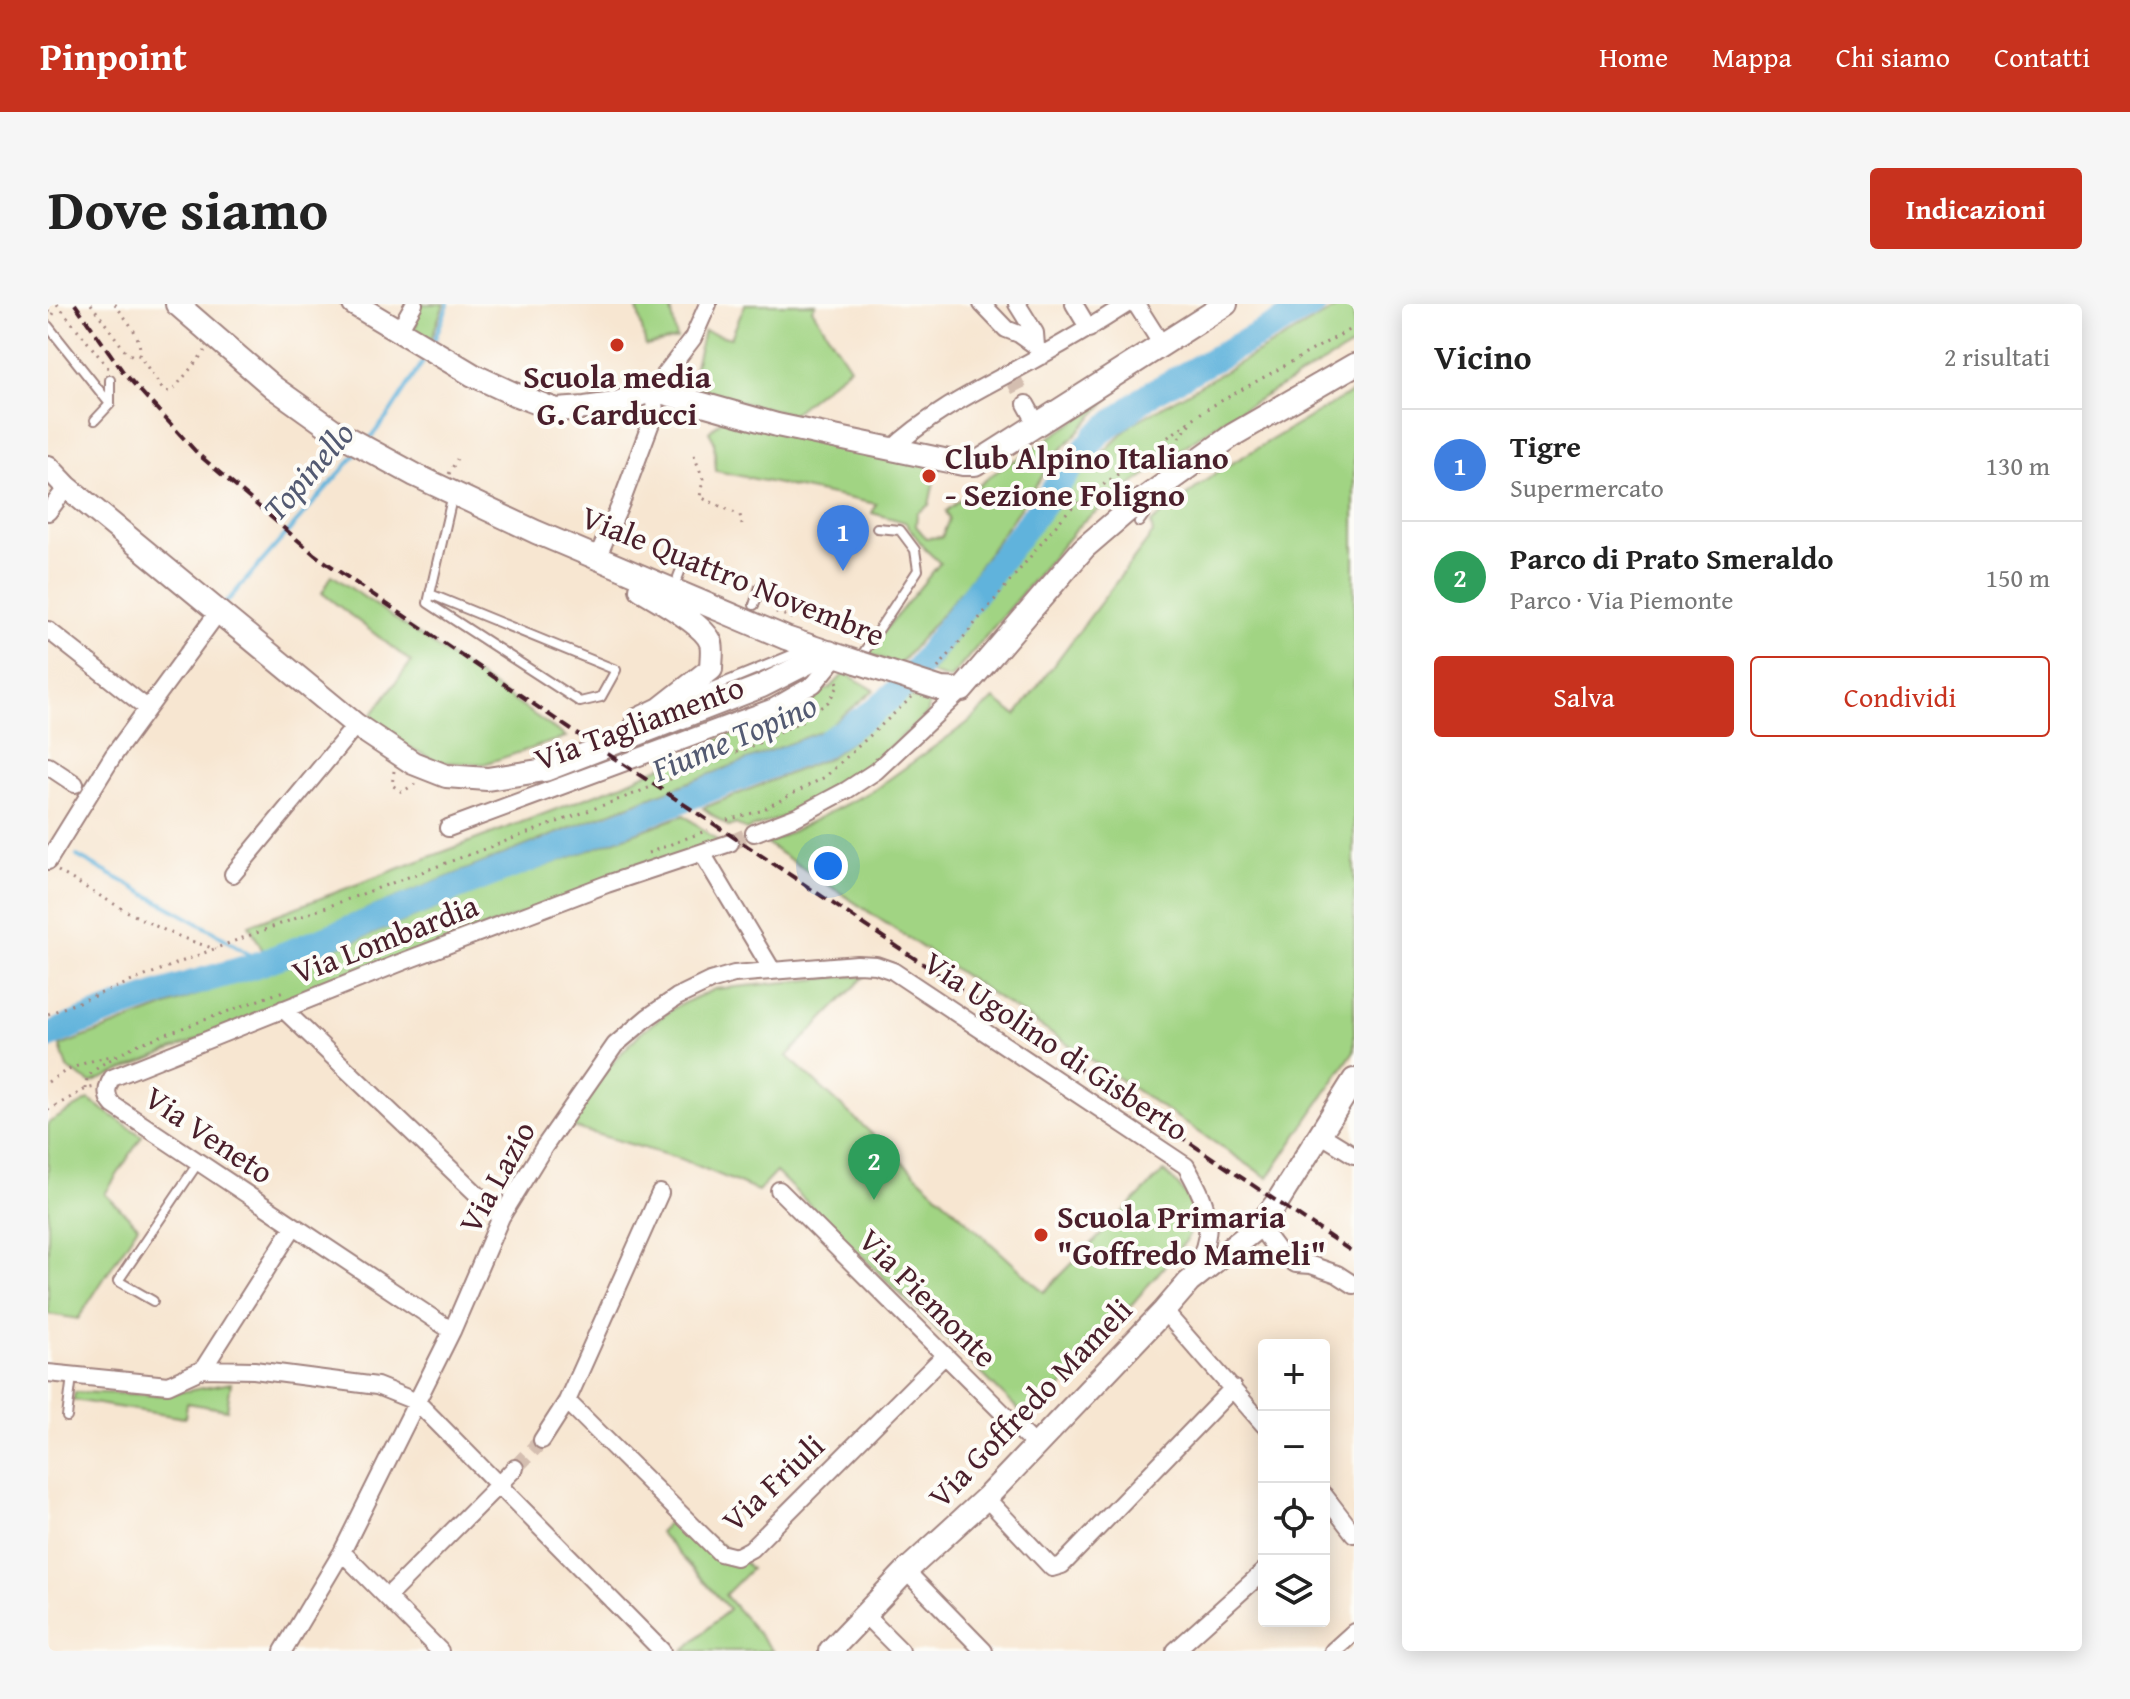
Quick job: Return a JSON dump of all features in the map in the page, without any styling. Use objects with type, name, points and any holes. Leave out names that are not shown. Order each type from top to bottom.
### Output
[{"type":"main road","points":[[158,304],[216,350]]},
{"type":"main road","name":"Viale Quattro Novembre","points":[[177,304],[216,350],[336,432],[415,475],[451,483],[536,532],[833,656],[946,684]]},
{"type":"main road","points":[[354,304],[473,375],[556,410],[614,404],[653,390],[777,425],[963,464],[975,464],[1226,304]]},
{"type":"main road","points":[[946,684],[1160,477],[1354,365]]},
{"type":"main road","name":"Via Tagliamento","points":[[48,467],[67,487],[356,725],[413,763],[446,776],[487,779],[545,770],[833,656]]},
{"type":"main road","name":"Via Tagliamento","points":[[524,774],[546,760],[660,709],[711,669],[711,643],[697,626],[630,583],[606,561]]},
{"type":"main road","name":"Via Goffredo Mameli","points":[[830,1651],[906,1571],[986,1498],[1189,1282],[1259,1226],[1354,1080]]},
{"type":"street","points":[[399,330],[414,304]]},
{"type":"street","points":[[606,561],[621,503],[655,412],[653,390],[693,338],[708,304]]},
{"type":"street","points":[[982,304],[1006,329],[1019,334],[1039,351]]},
{"type":"street","points":[[1017,304],[1035,333],[1039,351]]},
{"type":"street","points":[[1074,304],[1089,329]]},
{"type":"street","points":[[891,450],[944,408],[1011,374],[1039,351],[1089,329],[1127,304]]},
{"type":"street","points":[[1136,304],[1162,345]]},
{"type":"street","points":[[1026,404],[1037,424]]},
{"type":"street","points":[[48,512],[67,487]]},
{"type":"street","points":[[49,858],[113,756],[219,611]]},
{"type":"street","points":[[48,630],[147,708]]},
{"type":"street","name":"Via Tagliamento","points":[[448,828],[774,707],[814,684],[833,656]]},
{"type":"street","points":[[754,833],[798,816],[876,771],[946,684]]},
{"type":"street","points":[[233,874],[356,725]]},
{"type":"street","points":[[48,766],[75,784]]},
{"type":"street","points":[[730,843],[702,853],[772,970]]},
{"type":"street","name":"Via Lombardia","points":[[501,1217],[283,1009],[607,884],[702,853]]},
{"type":"street","name":"Via Ugolino di Gisberto","points":[[772,970],[857,964],[876,965],[893,971],[1186,1166],[1207,1209],[1208,1230],[1201,1258],[1189,1282]]},
{"type":"street","name":"Via Lazio","points":[[283,1651],[342,1552],[452,1331],[501,1217],[544,1147],[615,1045],[677,997],[710,981],[734,974],[772,970]]},
{"type":"street","name":"Via Veneto","points":[[283,1009],[112,1078],[108,1084],[109,1100],[452,1331]]},
{"type":"street","points":[[1320,1134],[1354,1155]]},
{"type":"street","name":"Via Piemonte","points":[[779,1190],[1036,1446]]},
{"type":"street","points":[[542,1440],[567,1401],[660,1193]]},
{"type":"street","points":[[203,1369],[294,1226]]},
{"type":"street","points":[[1259,1226],[1279,1253],[1296,1264],[1311,1265],[1337,1274],[1354,1285]]},
{"type":"street","points":[[1164,1311],[1258,1418]]},
{"type":"street","name":"Via Friuli","points":[[567,1401],[720,1553],[736,1557],[751,1549],[945,1355]]},
{"type":"street","points":[[48,1373],[168,1385],[203,1369],[254,1370],[377,1386],[417,1402],[662,1651]]},
{"type":"street","points":[[986,1498],[1052,1568],[1062,1565],[1233,1388]]},
{"type":"street","points":[[387,1597],[515,1468]]},
{"type":"street","points":[[1330,1508],[1354,1534]]},
{"type":"street","points":[[342,1552],[440,1651]]},
{"type":"street","points":[[906,1571],[984,1651]]},
{"type":"street","points":[[1175,1651],[1258,1576]]},
{"type":"street","points":[[864,1614],[901,1651]]},
{"type":"street","points":[[1333,1651],[1354,1632]]},
{"type":"lane","points":[[48,326],[110,404]]},
{"type":"lane","points":[[95,420],[110,404],[110,380]]},
{"type":"lane","points":[[1139,522],[1153,504],[1160,477]]},
{"type":"lane","points":[[430,594],[616,670],[601,697],[580,702],[428,603],[451,483]]},
{"type":"lane","points":[[660,709],[833,656],[918,570],[915,550],[900,530],[877,528]]},
{"type":"lane","points":[[678,577],[685,559]]},
{"type":"lane","points":[[754,605],[760,587]]},
{"type":"lane","points":[[153,1301],[118,1281],[199,1162]]},
{"type":"lane","points":[[67,1417],[72,1376]]},
{"type":"path","points":[[91,304],[126,352],[139,355]]},
{"type":"path","points":[[115,304],[138,338],[141,348],[139,355]]},
{"type":"path","points":[[48,311],[52,316],[57,306],[110,369],[110,380]]},
{"type":"path","points":[[946,684],[1069,510],[1197,416],[1354,327]]},
{"type":"path","points":[[139,355],[163,390],[169,392],[216,350]]},
{"type":"path","points":[[1160,477],[1168,451],[1197,416]]},
{"type":"path","points":[[694,455],[703,479],[700,497],[740,515],[742,525]]},
{"type":"path","points":[[451,483],[457,459]]},
{"type":"path","points":[[48,1014],[237,940],[631,795],[759,743],[803,720],[828,702],[839,685],[833,656]]},
{"type":"path","points":[[727,820],[760,811],[825,777],[912,697]]},
{"type":"path","points":[[49,858],[145,922],[185,940],[216,949]]},
{"type":"path","points":[[48,1082],[91,1060],[120,1055]]},
{"type":"path","points":[[48,1110],[86,1089]]},
{"type":"green space","points":[[418,304],[444,304],[430,342],[413,330],[417,324],[410,318]]},
{"type":"green space","points":[[636,304],[670,304],[677,339],[646,346]]},
{"type":"green space","points":[[745,304],[816,304],[812,309],[850,367],[792,414],[689,390],[704,331],[731,338]]},
{"type":"green space","points":[[1343,304],[1354,304],[1354,345],[1223,420],[1081,523],[950,679],[930,673],[1075,480],[1132,424]]},
{"type":"green space","points":[[1354,391],[1354,1051],[1268,1178],[767,844],[874,790],[966,724],[994,699],[1016,715],[1153,533],[1151,523],[1217,472]]},
{"type":"green space","points":[[1109,399],[1060,451],[966,585],[899,665],[866,653],[940,563],[905,522],[872,513],[876,504],[716,471],[714,441],[709,432],[726,416],[938,462],[929,505],[917,513],[916,526],[926,538],[942,537],[949,519],[946,511],[993,474]]},
{"type":"green space","points":[[332,575],[566,737],[484,764],[438,762],[403,744],[370,717],[411,662],[322,593]]},
{"type":"green space","points":[[845,673],[874,690],[825,730],[263,951],[249,925],[623,784],[830,688]]},
{"type":"green space","points":[[908,696],[929,703],[928,713],[858,775],[790,815],[746,830],[736,824],[729,827],[703,808],[830,757]]},
{"type":"green space","points":[[684,815],[719,842],[372,969],[91,1083],[67,1068],[60,1046],[352,942],[502,882]]},
{"type":"green space","points":[[864,977],[787,1056],[1044,1292],[1164,1171],[1191,1207],[1193,1224],[1186,1241],[1031,1422],[776,1172],[758,1191],[681,1159],[568,1126],[610,1065],[642,1031],[677,1006],[715,989]]},
{"type":"green space","points":[[89,1100],[142,1136],[105,1194],[138,1226],[78,1319],[48,1314],[48,1123]]},
{"type":"green space","points":[[231,1383],[227,1410],[187,1403],[185,1418],[73,1400],[75,1392],[164,1395]]},
{"type":"green space","points":[[676,1515],[742,1559],[751,1569],[725,1595],[773,1651],[683,1651],[729,1609],[659,1532]]},
{"type":"waterway","name":"Topinello","points":[[434,341],[448,304]]},
{"type":"waterway","name":"Fiume Topino","points":[[48,1036],[136,1002],[262,963],[823,745],[874,711],[905,685],[1097,435],[1150,394],[1314,304]]},
{"type":"waterway","name":"Topinello","points":[[367,442],[423,362]]},
{"type":"waterway","name":"Topinello","points":[[224,605],[358,452]]},
{"type":"waterway","points":[[77,856],[214,932],[262,963]]},
{"type":"tunnel","points":[[1012,376],[1026,404]]},
{"type":"tunnel","points":[[730,843],[754,833]]},
{"type":"tunnel","points":[[515,1468],[542,1440]]},
{"type":"railway","points":[[75,304],[124,373],[198,454],[315,555],[1354,1253]]},
{"type":"place","name":"Scuola media G. Carducci","points":[[617,345]]},
{"type":"place","name":"Club Alpino Italiano - Sezione Foligno","points":[[929,476]]},
{"type":"place","name":"Tigre","points":[[843,571]]},
{"type":"place","name":"Parco di Prato Smeraldo","points":[[874,1200]]},
{"type":"place","name":"Scuola Primaria \"Goffredo Mameli\"","points":[[1041,1235]]}]
